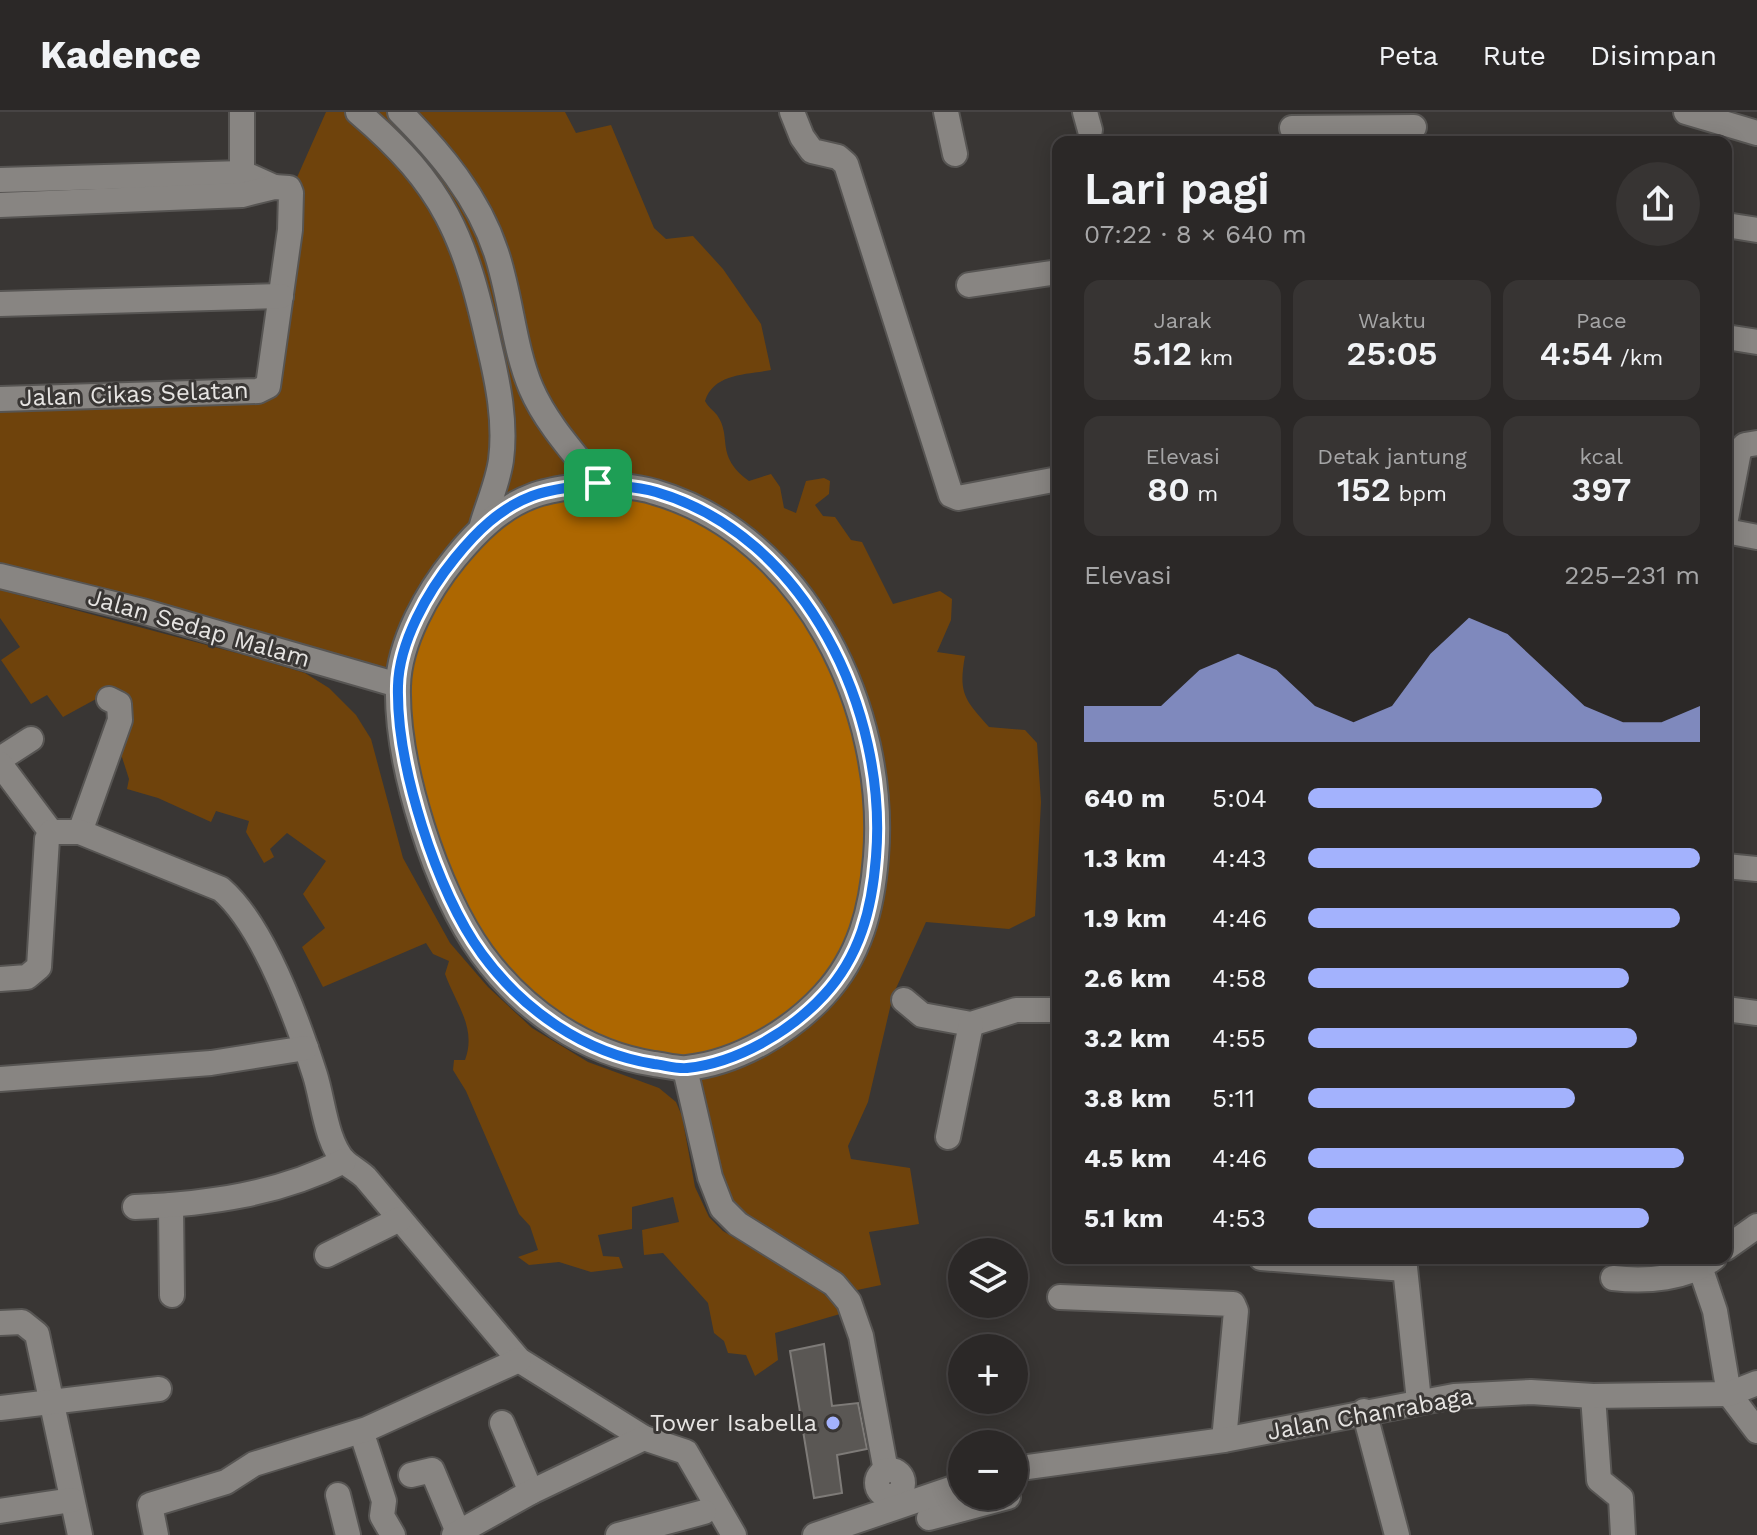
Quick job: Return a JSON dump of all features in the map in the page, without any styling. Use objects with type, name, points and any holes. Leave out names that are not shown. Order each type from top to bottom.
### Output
[{"type":"street","points":[[242,112],[243,184]]},
{"type":"street","points":[[400,112],[433,146],[474,202],[496,252],[531,387],[554,426],[598,483]]},
{"type":"street","points":[[792,112],[802,137],[812,151],[838,157],[846,164],[951,495],[958,498],[1052,480]]},
{"type":"street","points":[[946,112],[955,154]]},
{"type":"street","points":[[1686,112],[1751,125]]},
{"type":"street","points":[[365,118],[410,161],[449,214],[478,294],[501,404],[501,461],[482,525]]},
{"type":"street","points":[[1292,127],[1414,127]]},
{"type":"street","points":[[0,180],[243,184],[290,188],[291,193],[281,296],[0,304]]},
{"type":"street","points":[[0,205],[243,184]]},
{"type":"street","points":[[1732,226],[1757,230]]},
{"type":"street","points":[[969,285],[1052,273]]},
{"type":"street","name":"Jalan Cikas Selatan","points":[[0,399],[258,391],[268,386],[281,296]]},
{"type":"street","points":[[1732,338],[1757,342]]},
{"type":"street","points":[[1732,488],[1739,451],[1745,445],[1757,443]]},
{"type":"street","points":[[598,483],[656,492],[714,517],[759,551],[796,589],[840,659],[858,700],[874,766],[880,812],[875,869],[862,939],[841,977],[811,1009],[770,1039],[685,1069],[639,1061],[581,1042],[519,996],[482,953],[446,893],[424,834],[407,766],[398,685],[408,642],[436,580],[482,525],[532,496],[598,483]]},
{"type":"street","points":[[1732,532],[1757,537]]},
{"type":"street","name":"Jalan Sedap Malam","points":[[0,576],[142,611],[398,685]]},
{"type":"street","points":[[80,832],[120,720],[119,704],[109,699]]},
{"type":"street","points":[[31,739],[0,762],[51,832]]},
{"type":"street","points":[[51,832],[80,832],[191,875],[226,893],[269,960],[306,1048],[332,1138],[344,1161],[365,1177],[519,1360],[644,1438],[686,1452],[734,1535]]},
{"type":"street","points":[[0,979],[27,977],[39,967],[47,839],[51,832]]},
{"type":"street","points":[[1732,867],[1757,869]]},
{"type":"street","points":[[904,1000],[922,1015],[971,1024],[1016,1010],[1052,1010]]},
{"type":"street","points":[[1732,1010],[1757,1013]]},
{"type":"street","points":[[948,1137],[971,1024]]},
{"type":"street","points":[[0,1079],[211,1063],[306,1048]]},
{"type":"street","points":[[685,1069],[710,1177],[722,1208],[738,1224],[834,1284],[849,1302],[909,1499]]},
{"type":"street","points":[[135,1207],[171,1205],[289,1186],[344,1161]]},
{"type":"street","points":[[171,1205],[172,1295]]},
{"type":"street","points":[[327,1255],[400,1219]]},
{"type":"street","points":[[1732,1244],[1757,1226]]},
{"type":"street","points":[[1405,1264],[1419,1401]]},
{"type":"street","points":[[1613,1278],[1639,1281],[1694,1264]]},
{"type":"street","points":[[1705,1264],[1729,1394],[1757,1431]]},
{"type":"street","points":[[1060,1297],[1233,1304],[1236,1311],[1224,1440]]},
{"type":"street","points":[[0,1323],[17,1321],[34,1330],[80,1535]]},
{"type":"street","points":[[156,1535],[150,1505],[226,1482],[254,1464],[367,1429],[519,1360]]},
{"type":"street","points":[[1729,1394],[1757,1383]]},
{"type":"street","points":[[0,1408],[159,1389]]},
{"type":"street","name":"Jalan Chanrabaga","points":[[1028,1467],[1224,1440],[1419,1401],[1531,1392],[1593,1396],[1729,1394]]},
{"type":"street","points":[[1593,1396],[1599,1480],[1621,1498],[1623,1535]]},
{"type":"street","points":[[1364,1411],[1397,1535]]},
{"type":"street","points":[[502,1423],[531,1492]]},
{"type":"street","points":[[411,1475],[432,1470],[456,1534],[531,1492],[644,1438]]},
{"type":"street","points":[[365,1443],[384,1501],[382,1516],[393,1535]]},
{"type":"street","points":[[815,1535],[909,1499],[948,1489]]},
{"type":"street","points":[[338,1495],[348,1535]]},
{"type":"street","points":[[851,1522],[909,1499],[948,1498]]},
{"type":"street","points":[[0,1511],[72,1500]]},
{"type":"street","points":[[618,1535],[704,1512]]},
{"type":"shaded area","points":[[326,112],[565,112],[576,133],[611,125],[654,228],[666,239],[693,236],[723,269],[761,324],[771,370],[723,380],[709,392],[705,401],[722,423],[731,463],[749,481],[771,474],[780,487],[784,508],[796,513],[806,481],[824,478],[830,481],[829,494],[815,505],[823,516],[835,517],[851,540],[862,542],[893,604],[940,591],[952,599],[951,620],[937,652],[965,656],[963,688],[974,710],[989,727],[1025,730],[1037,743],[1041,802],[1035,916],[1009,929],[926,922],[893,995],[868,1102],[848,1146],[851,1159],[910,1168],[919,1224],[869,1232],[881,1285],[843,1293],[738,1224],[685,1069],[398,685],[0,576],[0,399],[258,391],[291,191]]},
{"type":"shaded area","points":[[656,492],[796,589],[874,766],[862,939],[811,1009],[685,1069],[581,1042],[482,953],[407,766],[408,642],[436,580],[532,496]]},
{"type":"shaded area","points":[[0,590],[248,656],[305,673],[329,688],[356,715],[371,739],[403,858],[450,943],[488,987],[532,1028],[588,1062],[659,1088],[676,1102],[682,1116],[695,1187],[709,1217],[723,1231],[814,1286],[836,1304],[840,1314],[775,1333],[778,1360],[755,1376],[746,1355],[728,1353],[724,1341],[714,1333],[708,1303],[663,1253],[644,1255],[642,1230],[679,1222],[673,1197],[632,1207],[632,1229],[598,1235],[603,1256],[619,1257],[623,1268],[591,1272],[559,1262],[529,1265],[518,1257],[538,1250],[530,1226],[519,1214],[466,1091],[453,1070],[454,1060],[465,1060],[468,1037],[464,1016],[445,974],[449,961],[433,954],[426,943],[323,987],[302,947],[325,928],[303,894],[326,861],[287,833],[270,849],[274,857],[264,863],[246,832],[249,821],[216,811],[211,822],[158,798],[127,789],[129,779],[121,754],[124,702],[107,693],[63,717],[47,695],[31,704],[1,660],[20,647],[0,618]]},
{"type":"building","name":"Tower Isabella","points":[[824,1344],[832,1406],[858,1403],[867,1449],[837,1455],[842,1493],[814,1498],[790,1351]]},
{"type":"place","name":"Tower Isabella","points":[[833,1423]]},
{"type":"route","points":[[598,483],[656,492],[714,517],[759,551],[796,589],[840,659],[858,700],[874,766],[880,812],[875,869],[862,939],[841,977],[811,1009],[770,1039],[685,1069],[639,1061],[581,1042],[519,996],[482,953],[446,893],[424,834],[407,766],[398,685],[408,642],[436,580],[482,525],[532,496],[598,483]]}]
